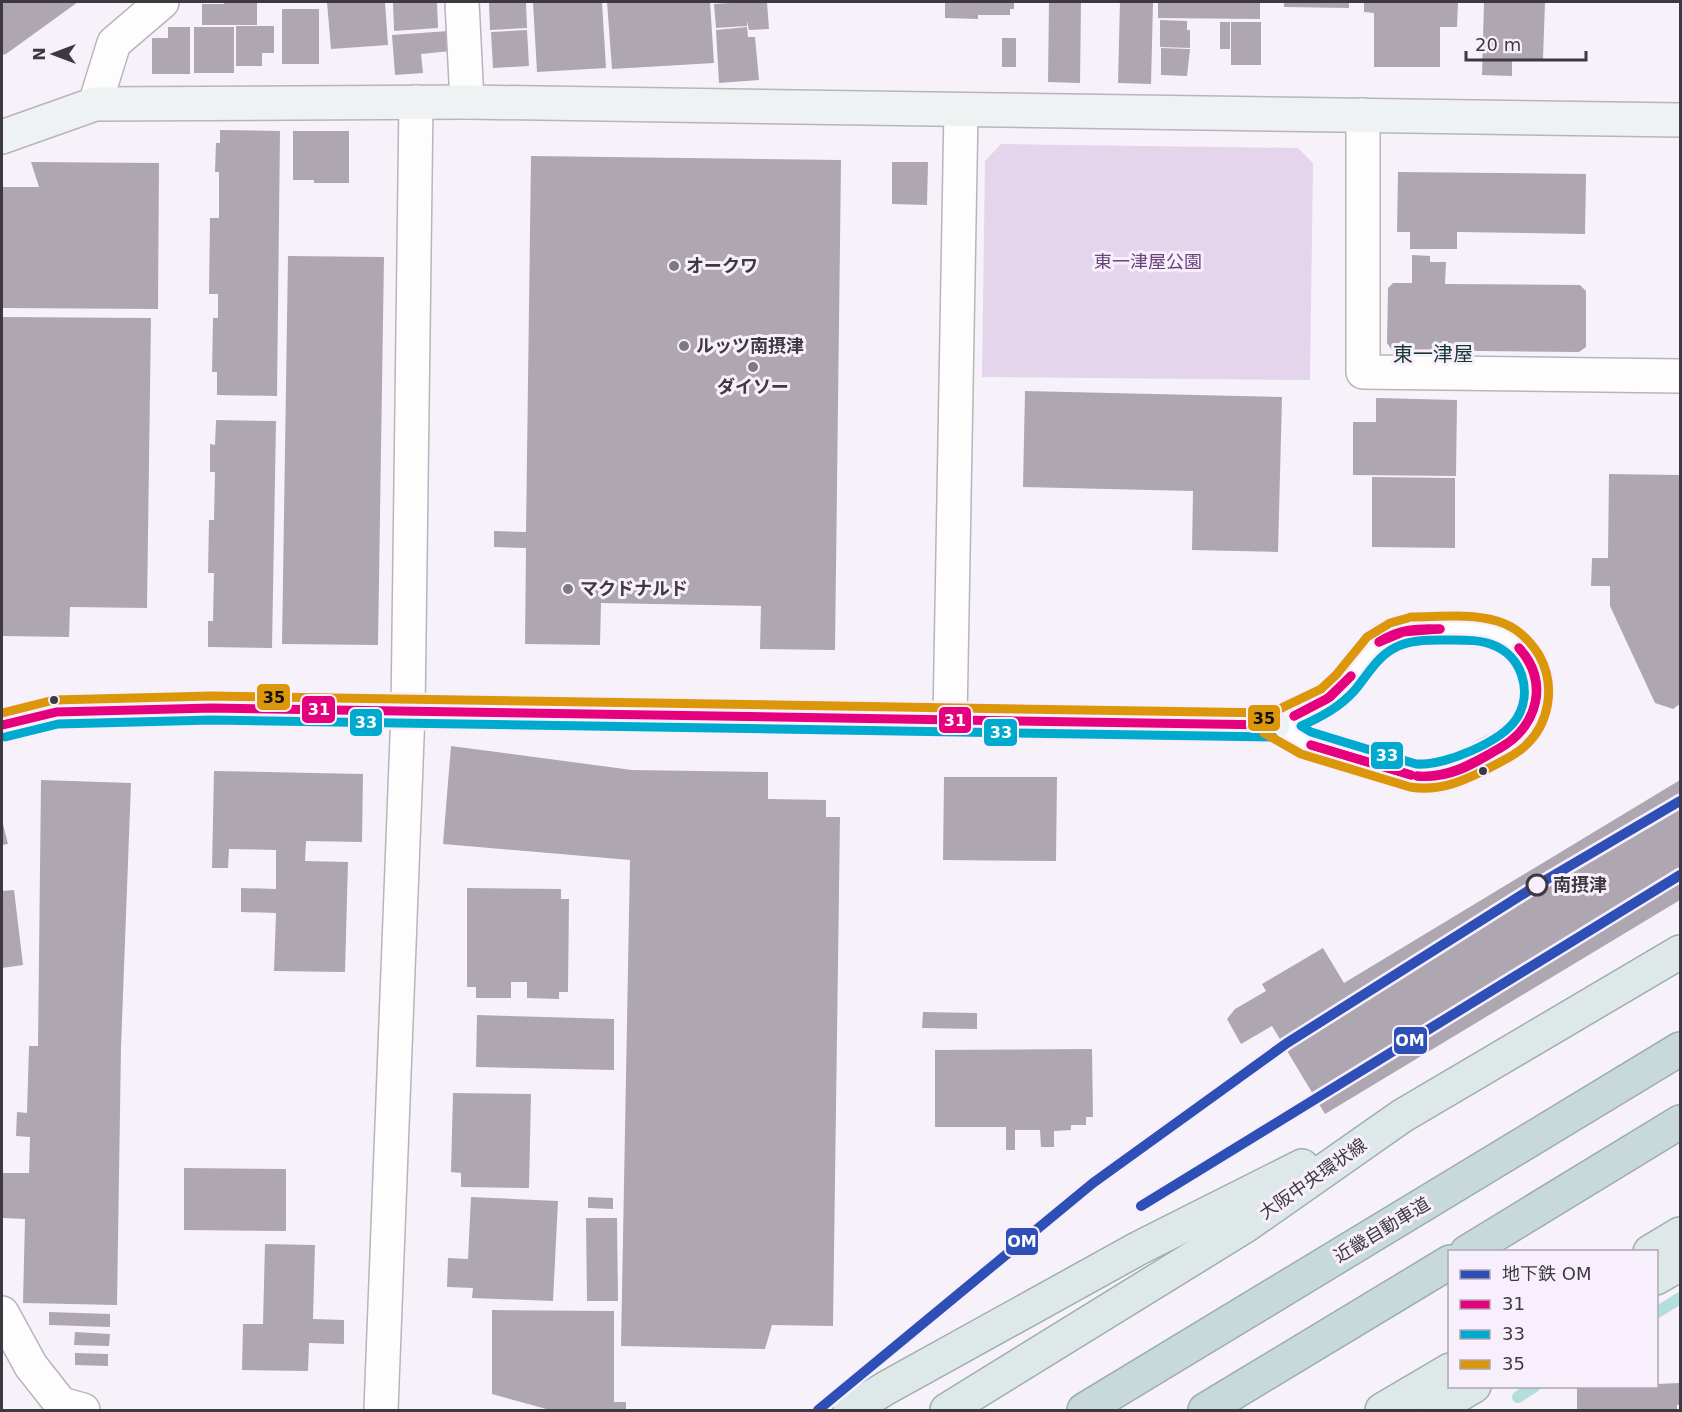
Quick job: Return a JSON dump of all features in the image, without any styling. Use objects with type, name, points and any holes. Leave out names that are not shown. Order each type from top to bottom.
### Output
[{"type":"highway","name":"近畿自動車道","points":[[1084,1410],[1680,1049]]},
{"type":"highway","points":[[1469,1250],[1680,1122]]},
{"type":"highway","points":[[1205,1410],[1448,1263]]},
{"type":"main road","name":"大阪中央環状線","points":[[947,1410],[1245,1226],[1402,1116],[1680,952]]},
{"type":"main road","points":[[850,1410],[1139,1248],[1402,1116]]},
{"type":"main road","points":[[1652,1250],[1680,1234]]},
{"type":"main road","points":[[1658,1277],[1680,1264]]},
{"type":"main road","points":[[1382,1410],[1448,1371]]},
{"type":"main road","points":[[1433,1410],[1471,1388]]},
{"type":"street","points":[[95,104],[114,43],[162,2]]},
{"type":"street","points":[[462,2],[466,102]]},
{"type":"street","points":[[381,1410],[408,712],[416,102]]},
{"type":"street","points":[[2,137],[95,104],[466,102],[1680,120]]},
{"type":"street","points":[[950,720],[961,110]]},
{"type":"street","points":[[1363,115],[1363,372],[1680,376]]},
{"type":"street","points":[[2,725],[56,712],[212,708],[1273,725],[1309,710],[1333,695],[1347,682],[1360,660],[1374,645],[1397,632],[1411,629],[1492,632],[1516,645],[1526,655],[1536,680],[1535,708],[1521,732],[1511,742],[1466,768],[1438,777],[1414,776],[1335,753],[1306,743],[1273,725]]},
{"type":"street","points":[[2,1313],[31,1366],[61,1404],[83,1410]]},
{"type":"green space","name":"東一津屋公園","points":[[1001,144],[1298,148],[1313,163],[1310,380],[982,377],[985,161]]},
{"type":"building","points":[[2,2],[78,2],[2,55]]},
{"type":"building","points":[[224,2],[257,2],[257,25],[202,25],[202,4],[224,4]]},
{"type":"building","points":[[327,2],[385,2],[388,45],[331,49]]},
{"type":"building","points":[[393,2],[437,2],[438,28],[394,31]]},
{"type":"building","points":[[489,2],[526,2],[527,28],[490,30]]},
{"type":"building","points":[[533,2],[602,2],[606,68],[537,72]]},
{"type":"building","points":[[607,2],[710,2],[714,63],[612,69]]},
{"type":"building","points":[[767,2],[769,29],[749,30],[747,21],[747,26],[716,28],[714,4]]},
{"type":"building","points":[[945,2],[1014,2],[1014,9],[1010,9],[1010,15],[978,15],[978,19],[945,18]]},
{"type":"building","points":[[1049,2],[1081,2],[1080,83],[1048,82]]},
{"type":"building","points":[[1120,2],[1153,2],[1151,84],[1118,83]]},
{"type":"building","points":[[1158,2],[1260,2],[1260,19],[1158,18]]},
{"type":"building","points":[[1284,2],[1349,2],[1349,8],[1284,7]]},
{"type":"building","points":[[1364,2],[1458,2],[1457,27],[1440,27],[1440,67],[1374,67],[1374,13],[1364,12]]},
{"type":"building","points":[[1484,2],[1545,2],[1543,59],[1512,59],[1512,76],[1482,75]]},
{"type":"building","points":[[282,9],[319,9],[319,64],[282,64]]},
{"type":"building","points":[[1160,20],[1187,21],[1187,30],[1190,30],[1190,48],[1160,47]]},
{"type":"building","points":[[1220,22],[1230,22],[1230,49],[1220,49]]},
{"type":"building","points":[[1231,22],[1261,22],[1261,65],[1231,65]]},
{"type":"building","points":[[236,26],[274,26],[274,53],[262,53],[262,66],[236,66]]},
{"type":"building","points":[[168,27],[190,27],[190,74],[152,74],[152,38],[168,38]]},
{"type":"building","points":[[194,27],[234,27],[234,73],[194,73]]},
{"type":"building","points":[[747,27],[748,37],[755,37],[759,80],[719,83],[716,30]]},
{"type":"building","points":[[527,30],[529,66],[493,68],[491,32]]},
{"type":"building","points":[[449,31],[451,51],[421,54],[423,73],[395,75],[392,35]]},
{"type":"building","points":[[1002,38],[1016,38],[1016,67],[1002,67]]},
{"type":"building","points":[[1161,48],[1190,49],[1187,76],[1161,75]]},
{"type":"building","points":[[220,130],[280,131],[277,396],[217,395],[217,372],[212,372],[213,318],[218,318],[218,294],[209,294],[210,218],[219,218],[219,172],[215,172],[216,143],[220,143]]},
{"type":"building","points":[[293,131],[349,131],[349,183],[314,183],[314,180],[293,180]]},
{"type":"building","name":"ルッツ南摂津","points":[[531,156],[841,160],[835,650],[760,649],[761,606],[601,603],[600,645],[525,644],[526,548],[494,547],[494,531],[526,532]]},
{"type":"building","points":[[31,162],[159,163],[158,309],[2,308],[2,187],[39,187]]},
{"type":"building","points":[[892,162],[928,162],[927,205],[892,204]]},
{"type":"building","points":[[1398,172],[1586,174],[1585,234],[1457,232],[1457,249],[1410,249],[1410,232],[1397,232]]},
{"type":"building","points":[[1412,255],[1430,256],[1430,262],[1446,262],[1445,284],[1580,285],[1586,291],[1586,347],[1579,352],[1392,350],[1387,343],[1388,288],[1393,283],[1412,283]]},
{"type":"building","points":[[288,256],[384,257],[378,645],[282,644]]},
{"type":"building","points":[[2,317],[151,318],[147,608],[70,607],[69,637],[2,636]]},
{"type":"building","points":[[1025,391],[1282,397],[1278,552],[1192,550],[1193,491],[1023,487]]},
{"type":"building","points":[[1376,398],[1457,400],[1456,476],[1353,475],[1353,422],[1376,422]]},
{"type":"building","points":[[216,420],[276,421],[272,648],[208,647],[208,621],[213,621],[214,573],[208,573],[209,520],[214,520],[215,472],[210,472],[210,444],[215,445]]},
{"type":"building","points":[[1609,474],[1680,475],[1680,704],[1673,709],[1655,703],[1610,606],[1610,586],[1591,586],[1592,558],[1608,558]]},
{"type":"building","points":[[1372,477],[1455,478],[1455,548],[1372,547]]},
{"type":"building","points":[[451,746],[632,770],[768,772],[768,799],[826,800],[826,817],[840,817],[833,1326],[772,1325],[765,1349],[621,1346],[630,860],[443,844]]},
{"type":"building","points":[[214,771],[363,774],[362,842],[306,841],[305,861],[348,862],[345,972],[274,971],[276,913],[241,912],[241,888],[276,889],[276,850],[229,849],[228,868],[212,868]]},
{"type":"building","points":[[944,777],[1057,777],[1056,861],[943,860]]},
{"type":"building","points":[[41,780],[131,783],[121,1047],[117,1305],[23,1303],[25,1219],[2,1218],[2,1173],[29,1173],[30,1137],[16,1136],[17,1112],[27,1113],[29,1046],[38,1046]]},
{"type":"building","points":[[1680,780],[1680,900],[1325,1114],[1272,1026],[1241,1044],[1227,1019],[1235,1009],[1266,991],[1262,984],[1323,948],[1344,983]]},
{"type":"building","points":[[2,820],[8,844],[2,845]]},
{"type":"building","points":[[467,888],[561,889],[561,899],[569,899],[568,992],[559,992],[559,999],[527,998],[527,982],[511,982],[511,998],[476,998],[476,987],[467,987]]},
{"type":"building","points":[[14,890],[23,965],[2,968],[2,891]]},
{"type":"building","points":[[923,1012],[977,1013],[977,1029],[922,1028]]},
{"type":"building","points":[[477,1015],[614,1019],[614,1070],[476,1067]]},
{"type":"building","points":[[1092,1049],[1093,1117],[1086,1117],[1086,1125],[1071,1125],[1071,1130],[1054,1131],[1054,1147],[1041,1147],[1040,1130],[1015,1130],[1015,1150],[1006,1150],[1006,1127],[935,1127],[935,1050]]},
{"type":"building","points":[[453,1093],[531,1094],[529,1188],[461,1187],[461,1173],[451,1172]]},
{"type":"building","points":[[184,1168],[286,1169],[286,1231],[184,1230]]},
{"type":"building","points":[[471,1197],[558,1201],[553,1301],[472,1298],[473,1288],[447,1287],[448,1258],[468,1259]]},
{"type":"building","points":[[588,1197],[613,1198],[613,1209],[588,1208]]},
{"type":"building","points":[[586,1218],[617,1218],[618,1301],[587,1301]]},
{"type":"building","points":[[265,1244],[315,1245],[313,1319],[344,1320],[344,1344],[309,1343],[308,1371],[242,1370],[243,1324],[263,1324]]},
{"type":"building","points":[[492,1310],[614,1311],[614,1402],[626,1402],[626,1410],[550,1410],[492,1394]]},
{"type":"building","points":[[49,1312],[110,1314],[110,1327],[49,1325]]},
{"type":"building","points":[[75,1332],[110,1334],[109,1346],[74,1345]]},
{"type":"building","points":[[75,1353],[108,1354],[108,1366],[75,1365]]},
{"type":"building","points":[[1680,1383],[1680,1405],[1677,1405],[1677,1410],[1577,1410],[1577,1388],[1658,1388],[1658,1384]]},
{"type":"waterway","points":[[1658,1312],[1680,1298]]},
{"type":"waterway","points":[[1518,1397],[1532,1388]]},
{"type":"metro line","name":"OM","points":[[818,1410],[1093,1183],[1287,1043],[1539,884],[1680,801]]},
{"type":"metro line","name":"OM","points":[[1141,1206],[1680,875]]},
{"type":"transit line","name":"35","points":[[1408,618],[1390,623],[1367,637],[1336,675],[1321,689],[1265,716],[1261,724],[1264,733],[1301,754],[1410,787],[1421,788],[1453,784],[1483,771],[1524,747],[1533,738],[1545,716],[1549,691],[1544,667],[1531,644],[1510,626],[1497,621],[1465,616],[1411,617]]},
{"type":"transit line","name":"31","points":[[1379,642],[1393,634],[1408,630],[1440,629]]},
{"type":"transit line","name":"31","points":[[1379,642],[1403,632],[1440,629]]},
{"type":"transit line","name":"33","points":[[1426,640],[1452,640],[1478,641],[1503,650],[1518,666],[1522,676],[1524,697],[1517,718],[1510,727],[1486,744],[1456,757],[1428,764],[1416,764],[1311,732],[1301,726],[1343,702],[1380,658],[1393,649],[1426,640]]},
{"type":"transit line","name":"31","points":[[1500,748],[1523,728],[1531,716],[1535,703],[1534,675],[1519,648]]},
{"type":"transit line","name":"31","points":[[1500,748],[1523,728],[1531,716],[1535,702],[1537,689],[1535,675],[1529,661],[1519,648]]},
{"type":"transit line","name":"31","points":[[1294,716],[1330,697],[1351,676]]},
{"type":"transit line","name":"31","points":[[1294,716],[1327,699],[1351,676]]},
{"type":"transit line","name":"35","points":[[2,713],[54,700],[212,696],[1273,713]]},
{"type":"transit line","name":"31","points":[[2,725],[56,712],[212,708],[1273,725]]},
{"type":"transit line","name":"33","points":[[5,737],[58,724],[212,720],[1273,737]]},
{"type":"transit line","name":"31","points":[[1311,745],[1411,775]]},
{"type":"transit line","name":"31","points":[[1311,745],[1411,775]]},
{"type":"transit line","name":"31","points":[[1417,776],[1450,772],[1500,748]]},
{"type":"transit line","name":"31","points":[[1417,776],[1440,776],[1461,770],[1500,748]]},
{"type":"place","name":"オークワ","points":[[674,266]]},
{"type":"place","name":"ルッツ南摂津","points":[[684,346]]},
{"type":"place","name":"ダイソー","points":[[753,367]]},
{"type":"place","name":"マクドナルド","points":[[568,589]]},
{"type":"place","name":"南摂津","points":[[1537,885]]},
{"type":"district","name":"東一津屋","points":[[1433,354]]}]
